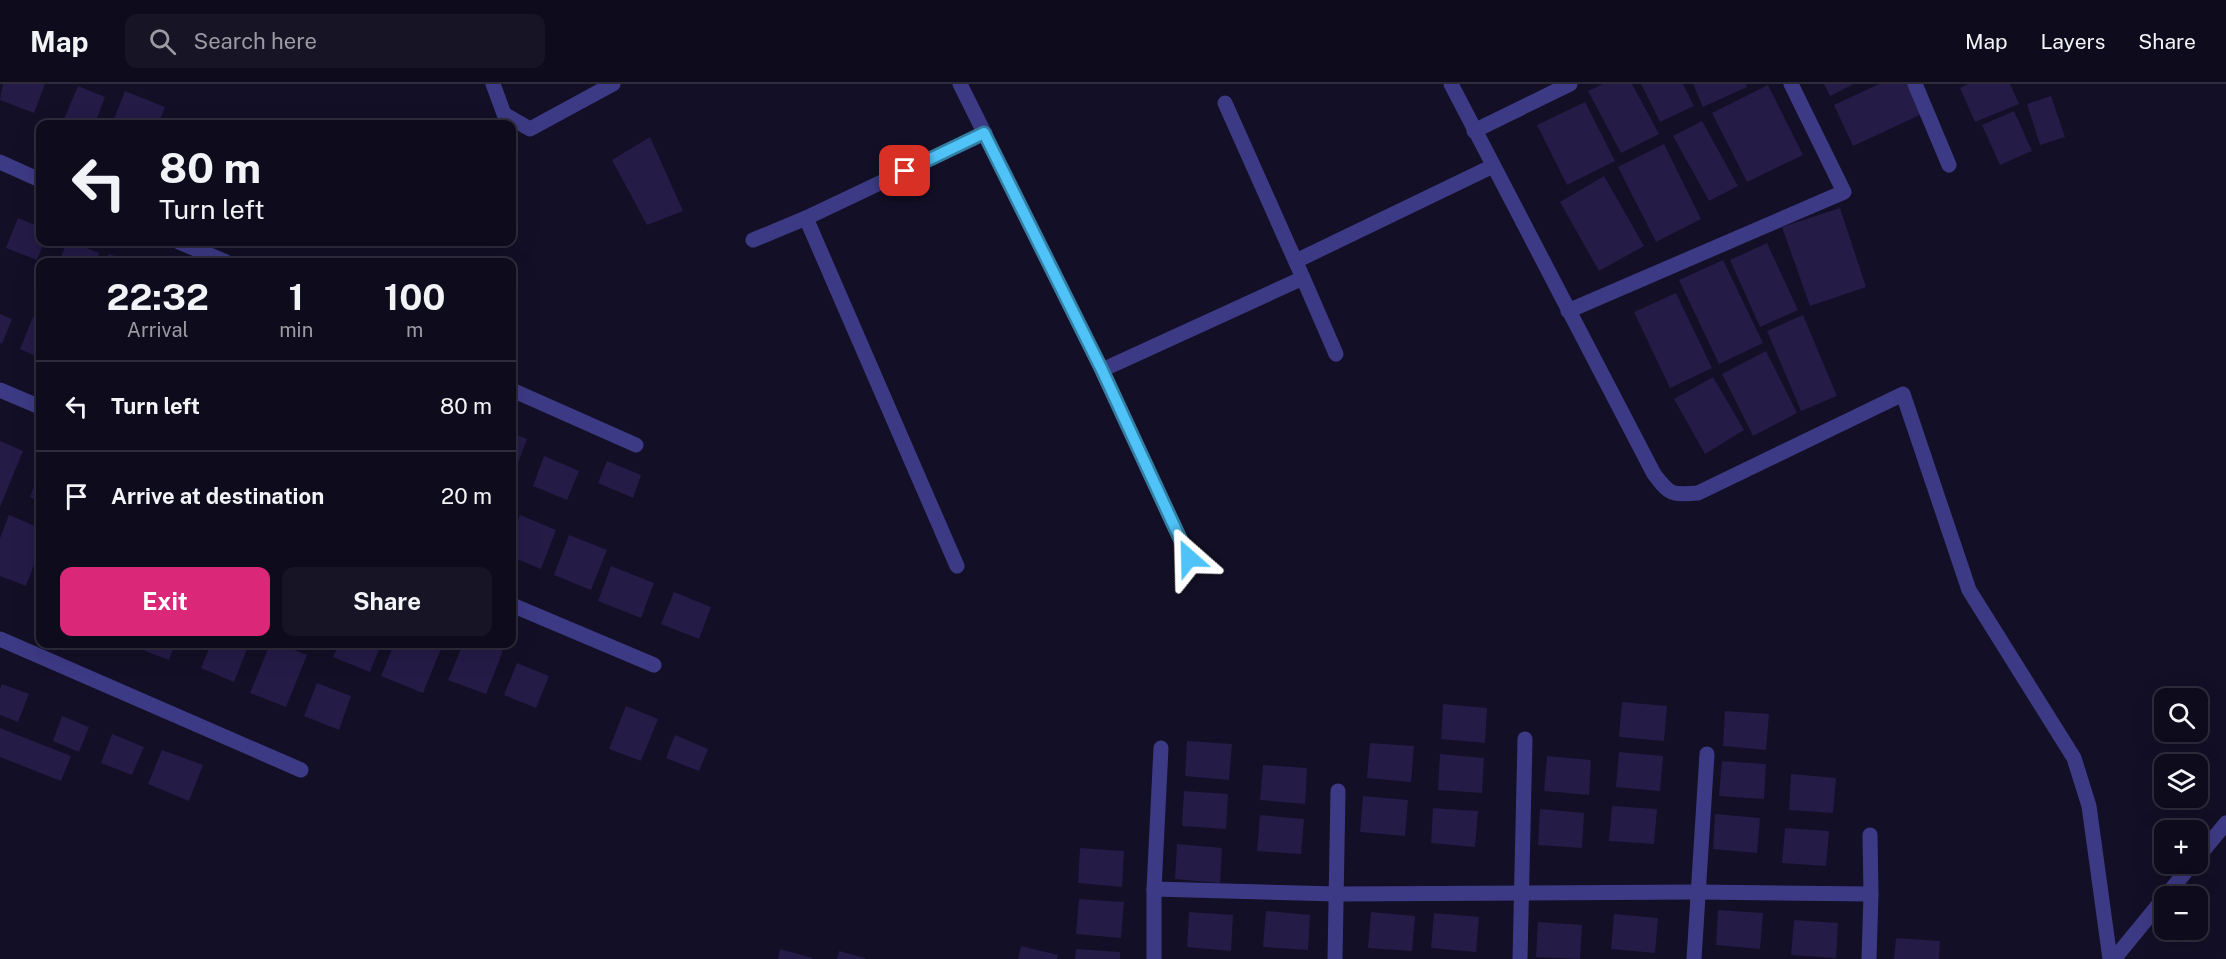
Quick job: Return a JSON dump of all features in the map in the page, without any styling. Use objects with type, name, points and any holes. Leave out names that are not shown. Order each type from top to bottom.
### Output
[{"type":"street","points":[[493,84],[504,114],[514,120]]},
{"type":"street","points":[[516,121],[530,129],[613,84]]},
{"type":"street","points":[[960,84],[1102,370],[1189,558]]},
{"type":"street","points":[[1451,84],[1654,474],[1666,491],[1682,494],[1698,493],[1903,394],[1969,590],[2074,758],[2089,806],[2112,959]]},
{"type":"street","points":[[1474,131],[1570,84]]},
{"type":"street","points":[[1568,311],[1844,192],[1791,84]]},
{"type":"street","points":[[1915,84],[1949,165]]},
{"type":"street","points":[[1226,104],[1336,354]]},
{"type":"street","points":[[753,240],[806,218],[984,133]]},
{"type":"street","points":[[0,162],[36,178]]},
{"type":"street","points":[[1296,261],[1493,166]]},
{"type":"street","points":[[806,218],[957,566]]},
{"type":"street","points":[[188,246],[217,258]]},
{"type":"street","points":[[1102,370],[1303,279]]},
{"type":"street","points":[[0,390],[36,405]]},
{"type":"street","points":[[516,392],[636,445]]},
{"type":"street","points":[[516,607],[654,665]]},
{"type":"street","points":[[0,639],[301,770]]},
{"type":"street","points":[[1520,959],[1525,739]]},
{"type":"street","points":[[1154,959],[1154,889],[1161,748]]},
{"type":"street","points":[[1694,959],[1707,754]]},
{"type":"street","points":[[1335,959],[1338,894],[1338,791]]},
{"type":"street","points":[[2208,845],[2226,823]]},
{"type":"street","points":[[1869,959],[1870,835]]},
{"type":"street","points":[[2174,886],[2184,874]]},
{"type":"street","points":[[1154,889],[1338,894],[1698,892],[1871,894]]},
{"type":"street","points":[[2112,959],[2154,910]]},
{"type":"building","points":[[3,84],[45,84],[34,113],[0,100]]},
{"type":"building","points":[[1603,84],[1632,84],[1659,134],[1621,153],[1588,91]]},
{"type":"building","points":[[1641,84],[1683,84],[1694,106],[1660,122]]},
{"type":"building","points":[[1693,84],[1746,84],[1747,87],[1703,107]]},
{"type":"building","points":[[1824,84],[1854,84],[1830,96]]},
{"type":"building","points":[[1879,84],[1908,84],[1922,114],[1853,146],[1834,105]]},
{"type":"building","points":[[1968,84],[2010,84],[2019,104],[1975,122],[1960,88]]},
{"type":"building","points":[[1768,85],[1803,155],[1747,182],[1712,113]]},
{"type":"building","points":[[78,86],[105,97],[96,120],[64,120]]},
{"type":"building","points":[[125,91],[165,107],[160,120],[114,120]]},
{"type":"building","points":[[2051,96],[2065,137],[2040,145],[2027,104]]},
{"type":"building","points":[[1585,102],[1615,161],[1567,185],[1537,125]]},
{"type":"building","points":[[2014,111],[2032,151],[2000,165],[1982,125]]},
{"type":"building","points":[[1702,121],[1738,186],[1709,201],[1673,136]]},
{"type":"building","points":[[650,137],[683,211],[647,225],[612,160]]},
{"type":"building","points":[[1664,144],[1701,219],[1656,242],[1618,167]]},
{"type":"building","points":[[1604,176],[1644,246],[1599,271],[1560,202]]},
{"type":"building","points":[[1840,208],[1866,287],[1810,306],[1782,227]]},
{"type":"building","points":[[18,218],[36,225],[36,246],[42,246],[36,260],[6,248]]},
{"type":"building","points":[[1767,243],[1798,310],[1760,327],[1730,260]]},
{"type":"building","points":[[65,246],[82,246],[99,253],[97,258],[61,258]]},
{"type":"building","points":[[109,254],[120,258],[107,258]]},
{"type":"building","points":[[1723,260],[1763,343],[1719,364],[1679,280]]},
{"type":"building","points":[[1676,293],[1712,368],[1670,388],[1634,312]]},
{"type":"building","points":[[0,314],[12,319],[2,344],[0,343]]},
{"type":"building","points":[[1803,315],[1837,396],[1801,411],[1767,331]]},
{"type":"building","points":[[33,317],[36,318],[36,356],[20,349]]},
{"type":"building","points":[[1766,351],[1797,413],[1753,436],[1722,374]]},
{"type":"building","points":[[1713,377],[1744,430],[1705,454],[1674,399]]},
{"type":"building","points":[[516,435],[527,439],[516,468]]},
{"type":"building","points":[[0,441],[23,451],[0,507]]},
{"type":"building","points":[[544,456],[579,471],[567,500],[533,486]]},
{"type":"building","points":[[607,461],[641,475],[633,498],[598,483]]},
{"type":"building","points":[[36,481],[36,500],[30,497]]},
{"type":"building","points":[[9,515],[36,526],[36,560],[26,586],[0,576],[0,538]]},
{"type":"building","points":[[520,515],[556,530],[541,569],[516,559],[516,526]]},
{"type":"building","points":[[569,535],[607,550],[591,590],[554,575]]},
{"type":"building","points":[[611,566],[654,583],[641,618],[598,601]]},
{"type":"building","points":[[674,592],[711,607],[699,639],[661,624]]},
{"type":"building","points":[[146,648],[174,648],[169,660],[145,651]]},
{"type":"building","points":[[209,648],[247,648],[234,682],[201,668]]},
{"type":"building","points":[[268,648],[289,648],[307,655],[286,707],[250,693]]},
{"type":"building","points":[[337,648],[379,648],[370,672],[333,657]]},
{"type":"building","points":[[392,648],[441,648],[423,693],[381,676]]},
{"type":"building","points":[[461,648],[495,648],[503,651],[486,694],[448,680]]},
{"type":"building","points":[[517,663],[549,676],[536,708],[504,695]]},
{"type":"building","points":[[317,683],[351,696],[339,730],[304,716]]},
{"type":"building","points":[[2,684],[29,694],[18,722],[0,715]]},
{"type":"building","points":[[1622,702],[1667,706],[1664,741],[1619,737]]},
{"type":"building","points":[[1443,704],[1487,708],[1485,743],[1441,739]]},
{"type":"building","points":[[626,706],[658,719],[641,761],[609,749]]},
{"type":"building","points":[[1725,711],[1769,714],[1766,750],[1723,746]]},
{"type":"building","points":[[62,716],[89,727],[79,752],[53,741]]},
{"type":"building","points":[[0,728],[71,756],[61,781],[0,757]]},
{"type":"building","points":[[112,734],[144,747],[132,775],[101,763]]},
{"type":"building","points":[[675,735],[708,749],[699,771],[666,758]]},
{"type":"building","points":[[1187,741],[1232,744],[1229,780],[1185,776]]},
{"type":"building","points":[[1370,743],[1414,746],[1411,782],[1367,778]]},
{"type":"building","points":[[162,750],[203,765],[189,801],[148,784]]},
{"type":"building","points":[[1619,752],[1663,756],[1660,791],[1616,787]]},
{"type":"building","points":[[1440,754],[1484,758],[1482,793],[1438,790]]},
{"type":"building","points":[[1547,756],[1591,760],[1589,795],[1544,791]]},
{"type":"building","points":[[1722,761],[1766,764],[1764,799],[1719,796]]},
{"type":"building","points":[[1263,765],[1307,768],[1305,804],[1260,800]]},
{"type":"building","points":[[1791,774],[1836,778],[1833,813],[1789,810]]},
{"type":"building","points":[[1184,791],[1228,794],[1226,829],[1182,826]]},
{"type":"building","points":[[1363,796],[1408,800],[1405,836],[1360,832]]},
{"type":"building","points":[[1612,806],[1657,809],[1654,844],[1609,841]]},
{"type":"building","points":[[1433,808],[1478,811],[1475,847],[1431,843]]},
{"type":"building","points":[[1540,809],[1584,813],[1582,848],[1538,845]]},
{"type":"building","points":[[1715,814],[1760,818],[1757,853],[1713,849]]},
{"type":"building","points":[[1260,815],[1304,819],[1301,854],[1257,851]]},
{"type":"building","points":[[1785,828],[1829,831],[1826,866],[1782,863]]},
{"type":"building","points":[[1177,844],[1222,848],[1220,883],[1175,879]]},
{"type":"building","points":[[1080,848],[1124,851],[1122,887],[1078,883]]},
{"type":"building","points":[[1079,899],[1124,902],[1121,938],[1076,934]]},
{"type":"building","points":[[1718,910],[1763,913],[1760,949],[1716,945]]},
{"type":"building","points":[[1266,911],[1310,915],[1308,950],[1263,947]]},
{"type":"building","points":[[1189,912],[1233,915],[1231,951],[1187,947]]},
{"type":"building","points":[[1371,912],[1415,916],[1412,951],[1368,948]]},
{"type":"building","points":[[1434,913],[1479,917],[1476,952],[1431,948]]},
{"type":"building","points":[[1614,914],[1658,918],[1655,953],[1611,949]]},
{"type":"building","points":[[1794,920],[1838,923],[1836,958],[1791,955]]},
{"type":"building","points":[[1538,922],[1582,925],[1580,959],[1536,957]]},
{"type":"building","points":[[1896,938],[1940,941],[1939,959],[1894,959]]},
{"type":"building","points":[[1021,946],[1058,955],[1057,959],[1018,959]]},
{"type":"building","points":[[780,949],[812,958],[812,959],[778,959]]},
{"type":"building","points":[[1076,949],[1120,952],[1120,959],[1075,959]]},
{"type":"building","points":[[839,951],[865,958],[865,959],[837,959]]},
{"type":"route","points":[[905,171],[984,133],[1102,370],[1189,558]]}]
